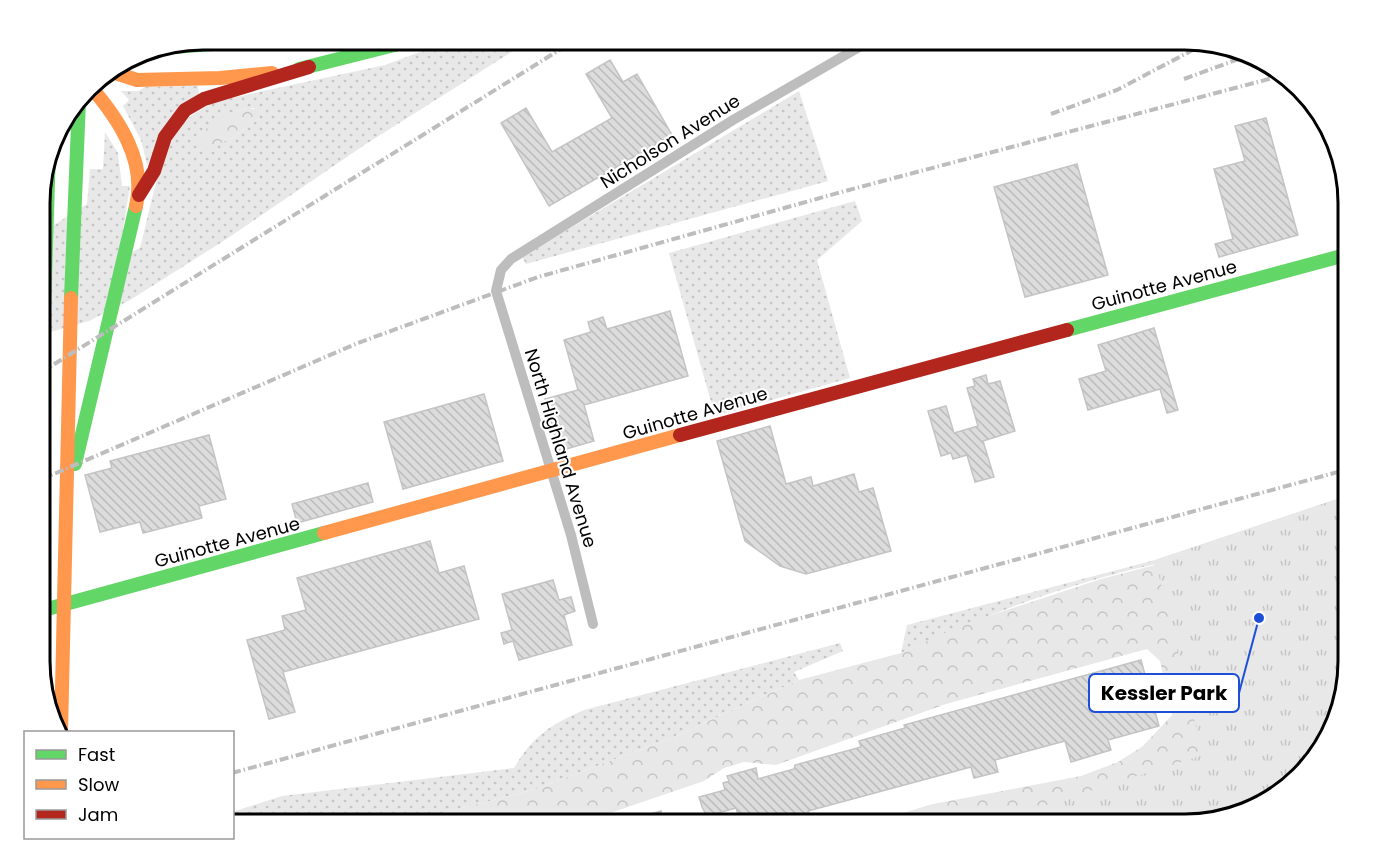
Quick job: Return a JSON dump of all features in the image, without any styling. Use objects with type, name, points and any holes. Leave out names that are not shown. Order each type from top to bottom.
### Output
[{"type":"main road","points":[[67,498],[139,195],[154,171],[165,137],[185,110],[204,99],[309,67],[375,50]]},
{"type":"main road","points":[[118,74],[136,80],[220,78],[309,67]]},
{"type":"main road","points":[[96,92],[113,111],[124,130],[135,159],[139,195]]},
{"type":"main road","points":[[61,719],[73,235],[78,113]]},
{"type":"main road","name":"Guinotte Avenue","points":[[50,609],[715,425],[1338,257]]},
{"type":"street","name":"Nicholson Avenue","points":[[496,283],[501,270],[511,259],[733,120],[854,50]]},
{"type":"street","name":"North Highland Avenue","points":[[496,283],[496,291],[552,471],[593,624]]},
{"type":"green space","points":[[425,50],[515,50],[366,144],[225,240],[130,300],[89,321],[50,332],[50,228],[87,204],[90,169],[103,169],[105,132],[118,153],[122,186],[130,186],[118,259],[140,248],[156,185],[172,138],[192,116],[217,101],[385,65]],"holes":[[[254,108],[259,119],[230,139],[212,146],[226,118],[237,110]]]},
{"type":"green space","points":[[198,86],[199,95],[147,165],[141,140],[123,106],[129,100],[121,91],[139,91],[144,87]]},
{"type":"green space","points":[[799,91],[828,181],[526,264],[522,257]]},
{"type":"green space","points":[[241,109],[258,110],[259,119],[230,139],[205,150],[195,145],[204,131],[217,120]]},
{"type":"green space","points":[[855,201],[862,221],[817,260],[850,378],[715,416],[669,253]]},
{"type":"green space","points":[[1338,499],[1338,671],[1336,691],[1330,710],[1313,746],[1296,766],[1221,809],[1196,813],[902,813],[933,804],[1081,776],[1118,762],[1143,746],[1172,715],[1160,661],[1147,649],[946,704],[776,765],[744,762],[724,768],[704,781],[609,814],[440,814],[536,789],[671,738],[799,680],[901,653],[964,624],[1101,579],[1155,565],[1155,560]]},
{"type":"green space","points":[[1338,499],[1338,671],[1336,691],[1323,728],[1301,761],[1271,788],[1253,798],[1216,811],[1021,813],[1203,755],[1155,560]]},
{"type":"green space","points":[[1155,560],[1156,564],[1091,581],[1026,602],[901,653],[907,625]]},
{"type":"green space","points":[[840,643],[843,651],[794,672],[799,680],[671,738],[536,789],[441,814],[234,814],[234,811],[282,796],[514,768],[528,748],[543,733],[584,710]]},
{"type":"building","points":[[610,60],[623,82],[637,74],[672,135],[549,206],[501,123],[526,108],[552,152],[612,118],[586,74]]},
{"type":"building","points":[[1266,118],[1298,235],[1219,257],[1215,244],[1233,239],[1214,169],[1245,161],[1235,126]]},
{"type":"building","points":[[1077,164],[1108,275],[1025,297],[994,187]]},
{"type":"building","points":[[670,311],[688,376],[584,405],[594,441],[559,451],[545,399],[578,390],[564,340],[591,332],[588,322],[603,317],[607,329]]},
{"type":"building","points":[[1154,328],[1178,410],[1167,413],[1160,389],[1088,410],[1079,379],[1106,371],[1098,345]]},
{"type":"building","points":[[986,375],[988,384],[1000,381],[1015,431],[983,441],[994,477],[975,482],[967,455],[953,459],[951,453],[941,456],[928,411],[946,406],[954,433],[978,426],[967,388],[975,386],[973,379]]},
{"type":"building","points":[[484,394],[503,461],[403,489],[384,422]]},
{"type":"building","points":[[770,426],[786,484],[811,477],[813,486],[854,474],[859,492],[873,488],[891,551],[806,574],[780,566],[745,541],[717,441]]},
{"type":"building","points":[[209,435],[226,499],[199,506],[202,518],[143,533],[140,522],[100,532],[85,475],[112,468],[110,461]]},
{"type":"building","points":[[368,483],[373,502],[297,523],[292,504]]},
{"type":"building","points":[[430,541],[439,573],[464,566],[479,619],[283,672],[295,712],[269,719],[247,640],[285,630],[282,616],[306,610],[297,578]]},
{"type":"building","points":[[553,580],[559,600],[571,597],[575,611],[564,615],[572,645],[519,660],[513,641],[504,644],[501,633],[512,630],[502,594]]},
{"type":"building","points":[[1141,660],[1159,726],[1108,740],[1111,750],[1071,762],[1065,741],[995,760],[998,772],[974,778],[971,767],[808,811],[809,813],[738,813],[736,808],[716,813],[706,813],[702,807],[699,797],[725,790],[723,783],[729,781],[727,776],[756,768],[758,779],[794,769],[795,765],[861,747],[859,741],[905,728],[904,725]]},
{"type":"railway","points":[[50,367],[559,50]]},
{"type":"railway","points":[[1051,114],[1117,90],[1192,50]]},
{"type":"railway","points":[[1184,79],[1238,59]]},
{"type":"railway","points":[[50,476],[358,343],[538,277],[845,191],[1274,78]]},
{"type":"railway","points":[[234,772],[1338,472]]},
{"type":"traffic: fast","points":[[299,69],[374,50]]},
{"type":"traffic: fast","points":[[71,298],[78,113]]},
{"type":"traffic: fast","points":[[75,464],[136,206]]},
{"type":"traffic: fast","points":[[1067,330],[1338,257]]},
{"type":"traffic: fast","points":[[50,608],[324,533]]},
{"type":"traffic: slow","points":[[119,74],[137,80],[220,78],[272,73]]},
{"type":"traffic: slow","points":[[95,93],[120,126],[134,157],[138,189],[136,206]]},
{"type":"traffic: slow","points":[[61,719],[71,298]]},
{"type":"traffic: slow","points":[[324,533],[680,435]]},
{"type":"traffic: jam","points":[[139,195],[154,171],[165,137],[185,110],[204,99],[309,67]]},
{"type":"traffic: jam","points":[[680,435],[1067,330]]},
{"type":"place","name":"Kessler Park","points":[[1259,618]]}]
